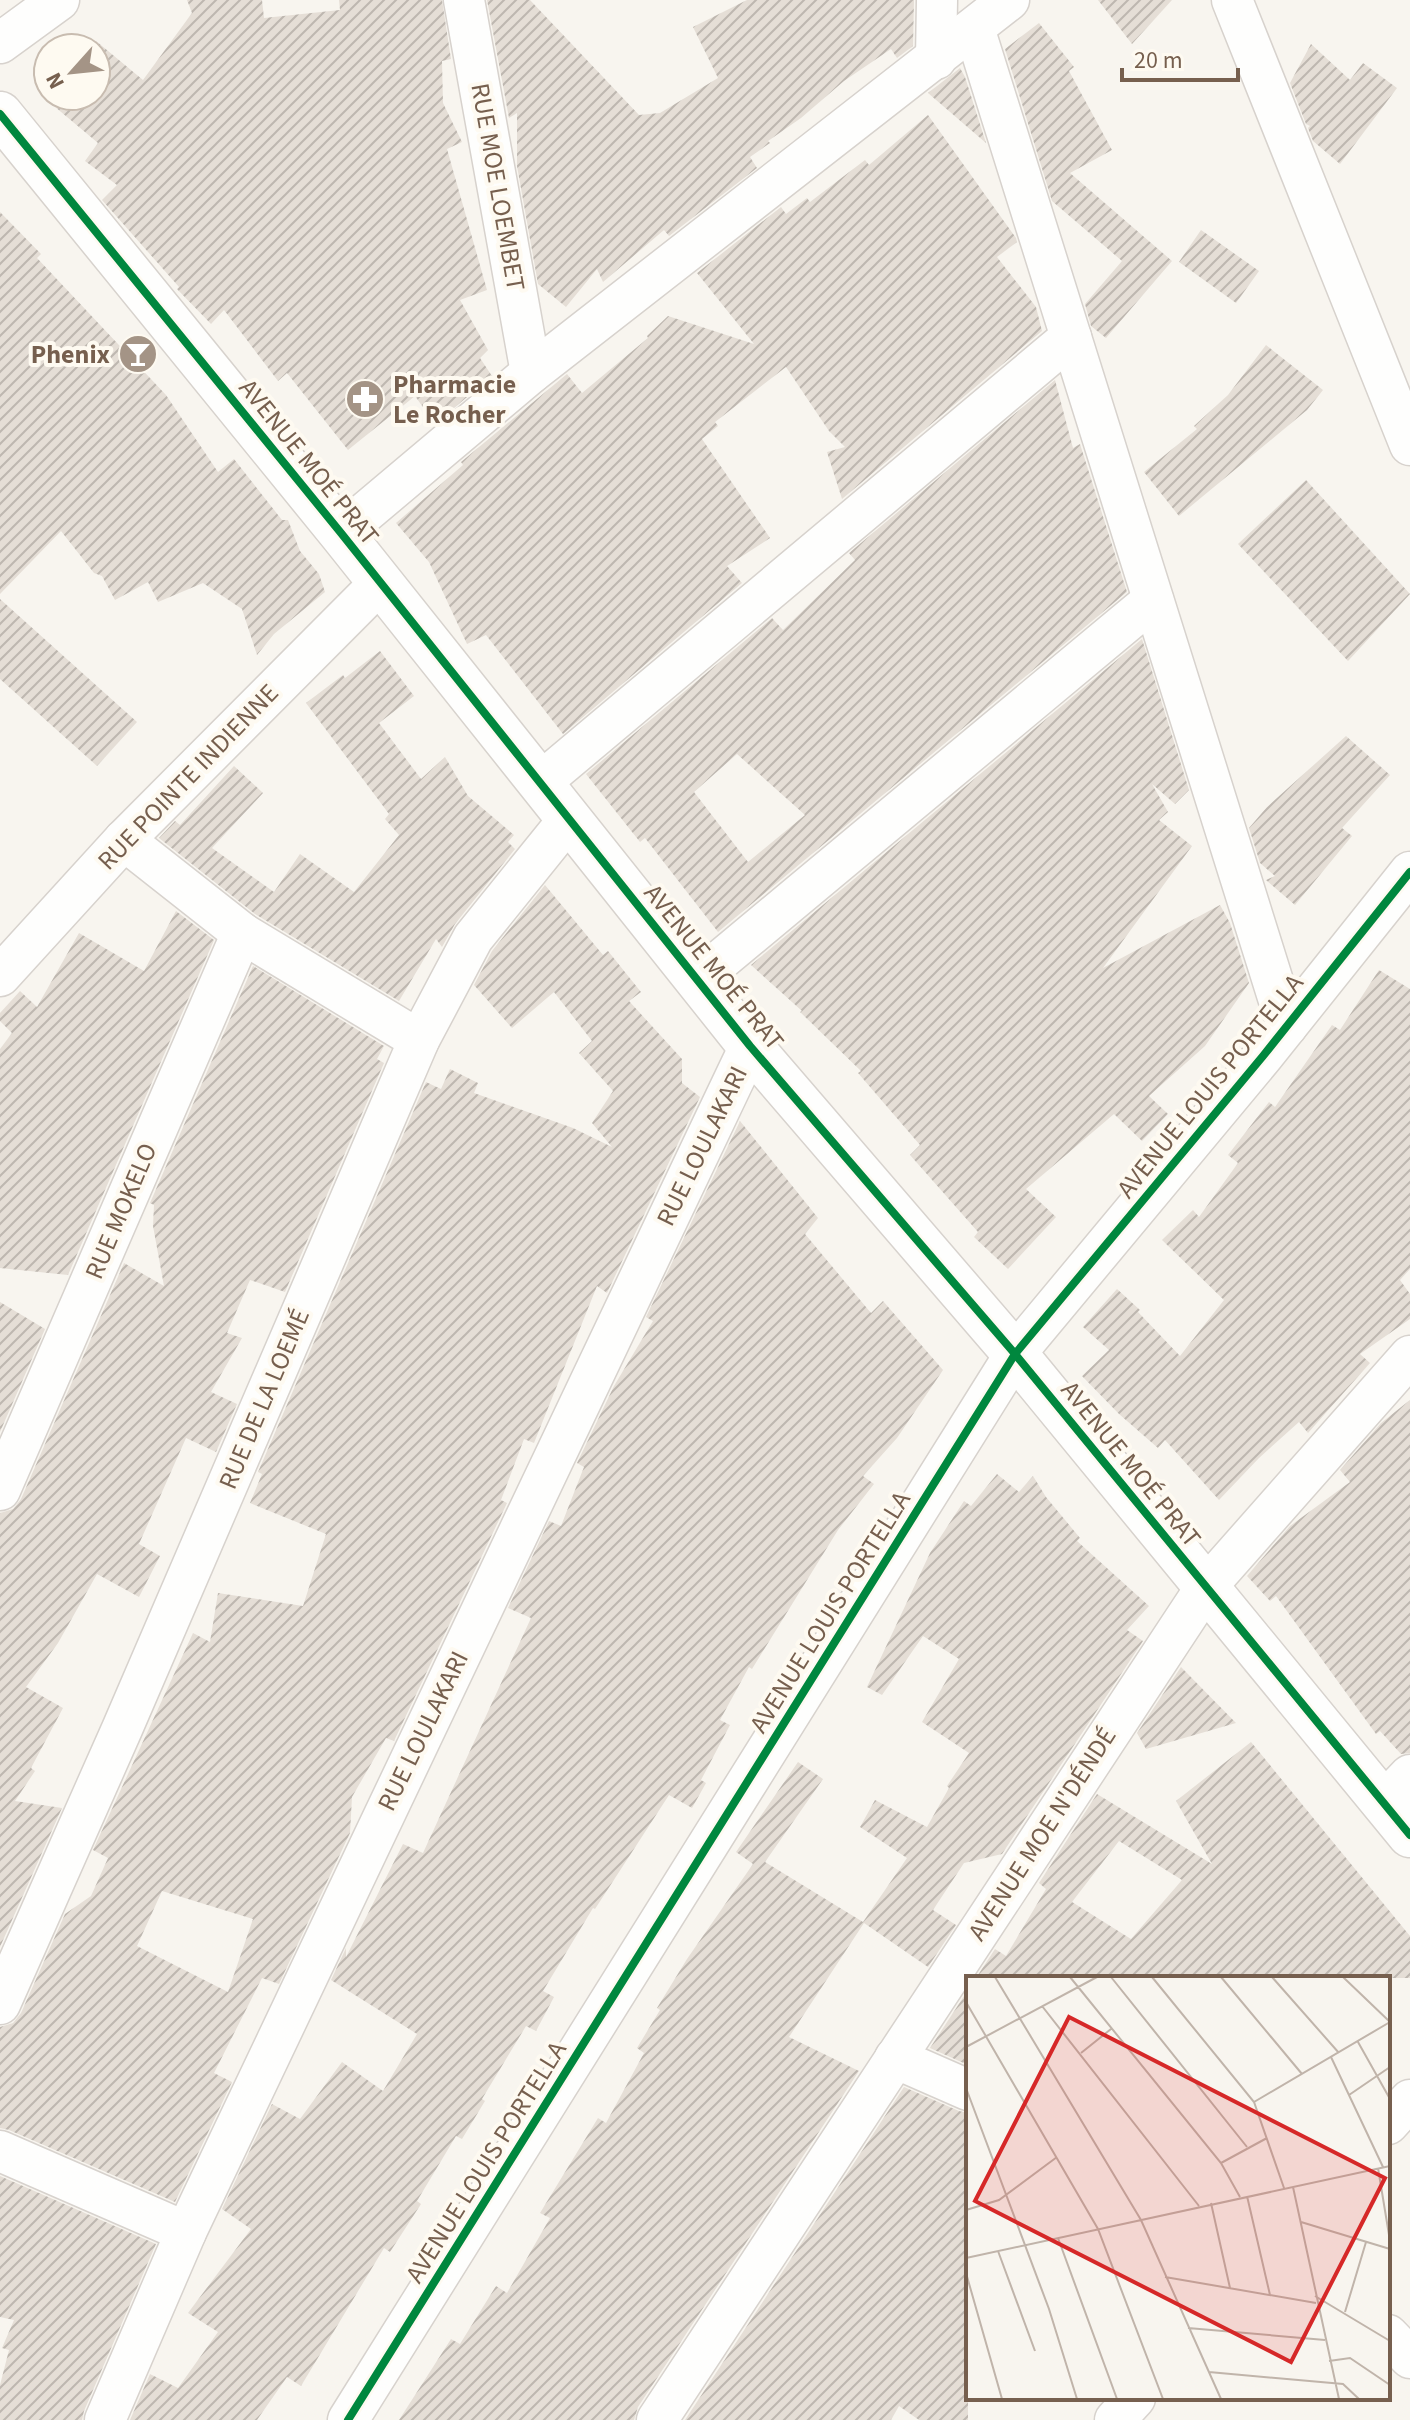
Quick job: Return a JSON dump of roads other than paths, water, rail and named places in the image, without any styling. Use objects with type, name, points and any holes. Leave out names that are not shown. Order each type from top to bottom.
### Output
[{"type":"street","points":[[0,43],[59,0]]},
{"type":"street","name":"RUE MOE LOEMBET","points":[[464,0],[531,373]]},
{"type":"street","points":[[936,59],[937,0]]},
{"type":"street","points":[[341,533],[531,373],[1009,0]]},
{"type":"street","points":[[1232,0],[1410,445]]},
{"type":"street","points":[[974,28],[1287,1026]]},
{"type":"street","name":"AVENUE MOÉ PRAT","points":[[0,114],[381,582],[750,1046],[1015,1354],[1206,1587],[1401,1804]]},
{"type":"street","points":[[541,782],[1071,337]]},
{"type":"street","name":"RUE POINTE INDIENNE","points":[[0,976],[124,840],[381,582]]},
{"type":"street","points":[[698,979],[1153,600]]},
{"type":"street","name":"RUE DE LA LOEMÉ","points":[[0,2004],[419,1040],[473,938],[569,819]]},
{"type":"street","points":[[124,840],[242,933],[419,1040]]},
{"type":"street","name":"AVENUE LOUIS PORTELLA","points":[[348,2420],[1015,1354],[1287,1026],[1410,872]]},
{"type":"street","name":"RUE MOKELO","points":[[0,1490],[242,933]]},
{"type":"street","name":"RUE LOULAKARI","points":[[105,2420],[186,2232],[750,1046]]},
{"type":"street","name":"AVENUE MOE N'DÉNDÉ","points":[[657,2420],[1206,1587],[1410,1356]]},
{"type":"street","points":[[895,2058],[966,2089]]},
{"type":"street","points":[[1390,2122],[1410,2100]]},
{"type":"street","points":[[0,2151],[186,2232]]},
{"type":"street","points":[[1390,2337],[1410,2358]]},
{"type":"street","points":[[1115,2420],[1133,2400]]},
{"type":"place","name":"Phenix","points":[[138,354]]},
{"type":"place","name":"Pharmacie Le Rocher","points":[[365,399]]}]
